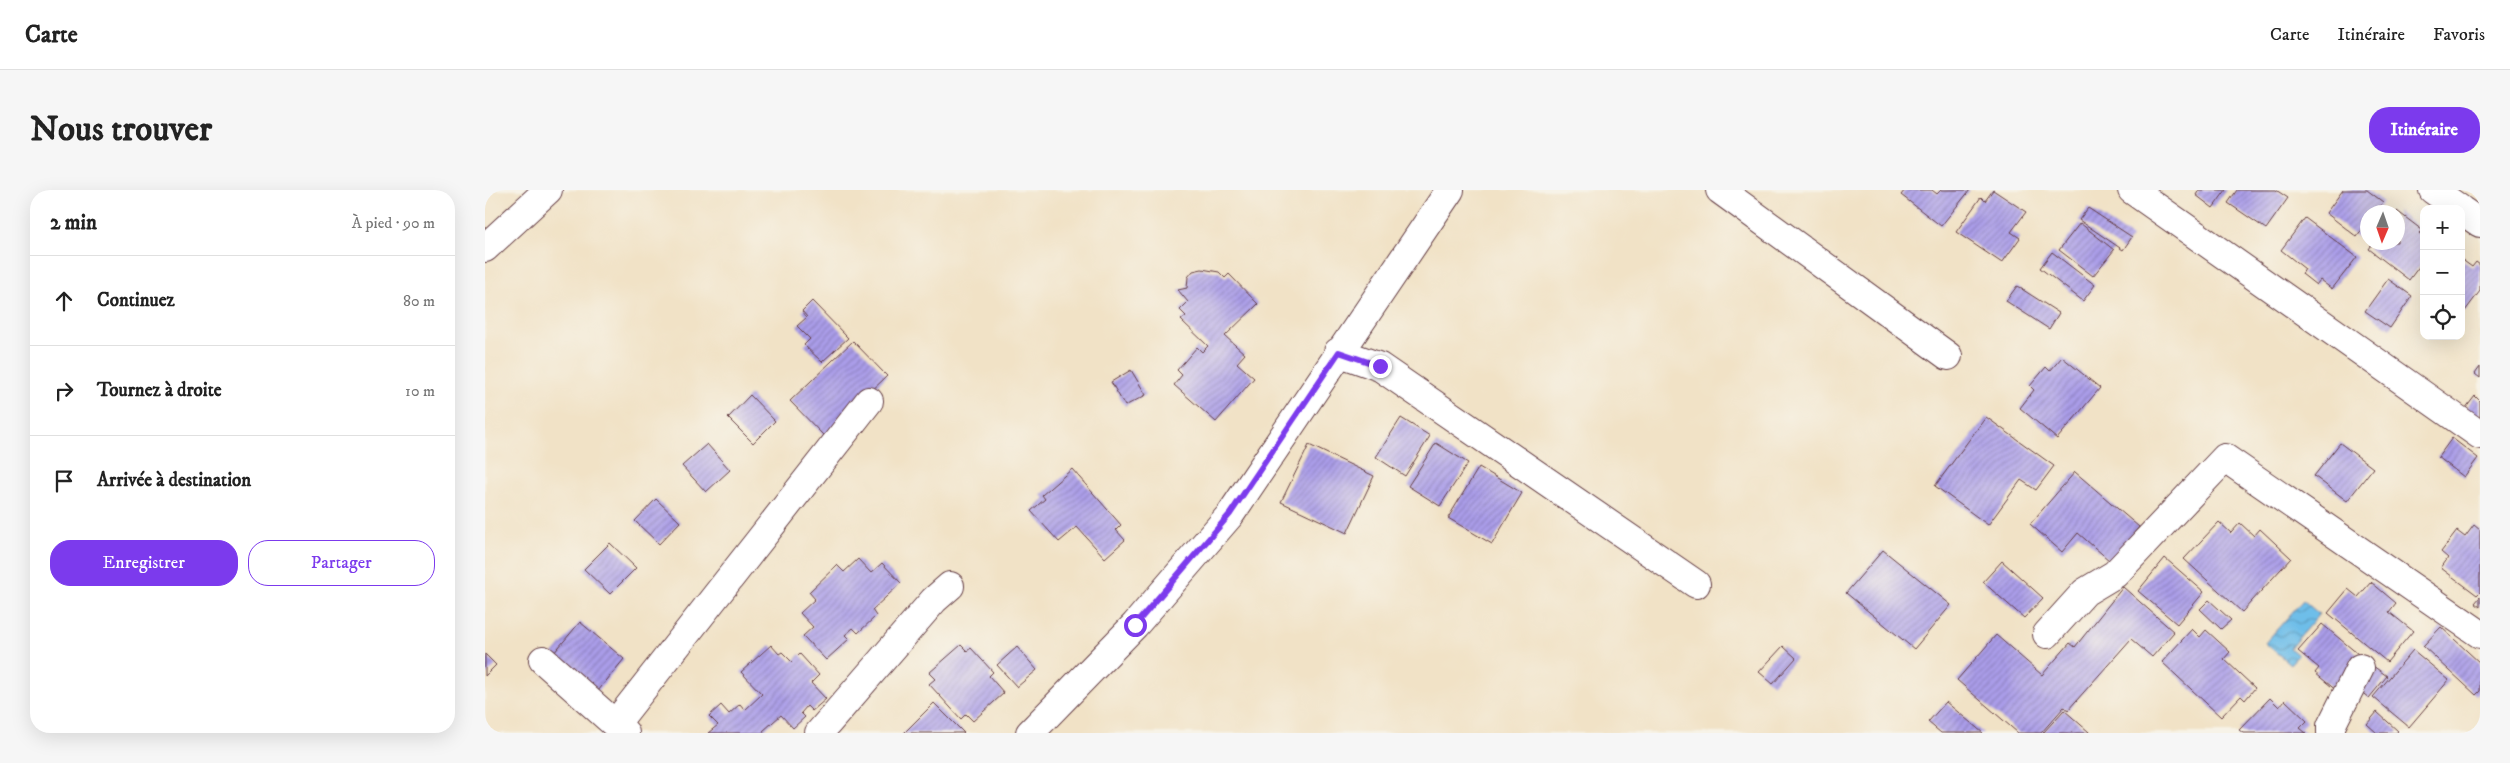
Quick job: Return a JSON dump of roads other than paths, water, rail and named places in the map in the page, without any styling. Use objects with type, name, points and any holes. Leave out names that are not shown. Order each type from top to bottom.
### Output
[{"type":"street","points":[[485,248],[548,190]]},
{"type":"street","points":[[1030,733],[1135,625],[1230,514],[1450,190]]},
{"type":"street","points":[[1720,190],[1948,356]]},
{"type":"street","points":[[2132,190],[2480,435]]},
{"type":"street","points":[[2433,190],[2454,205]]},
{"type":"street","points":[[2465,212],[2480,223]]},
{"type":"street","points":[[1339,352],[1380,366],[1696,584]]},
{"type":"street","points":[[543,660],[621,728],[869,401]]},
{"type":"street","points":[[2047,634],[2085,592],[2115,574],[2225,458],[2480,634]]},
{"type":"street","points":[[819,733],[934,600],[950,586]]},
{"type":"street","points":[[2331,733],[2331,726],[2360,668]]},
{"type":"water","points":[[2303,600],[2319,614],[2290,648],[2298,655],[2290,664],[2265,643]]}]
